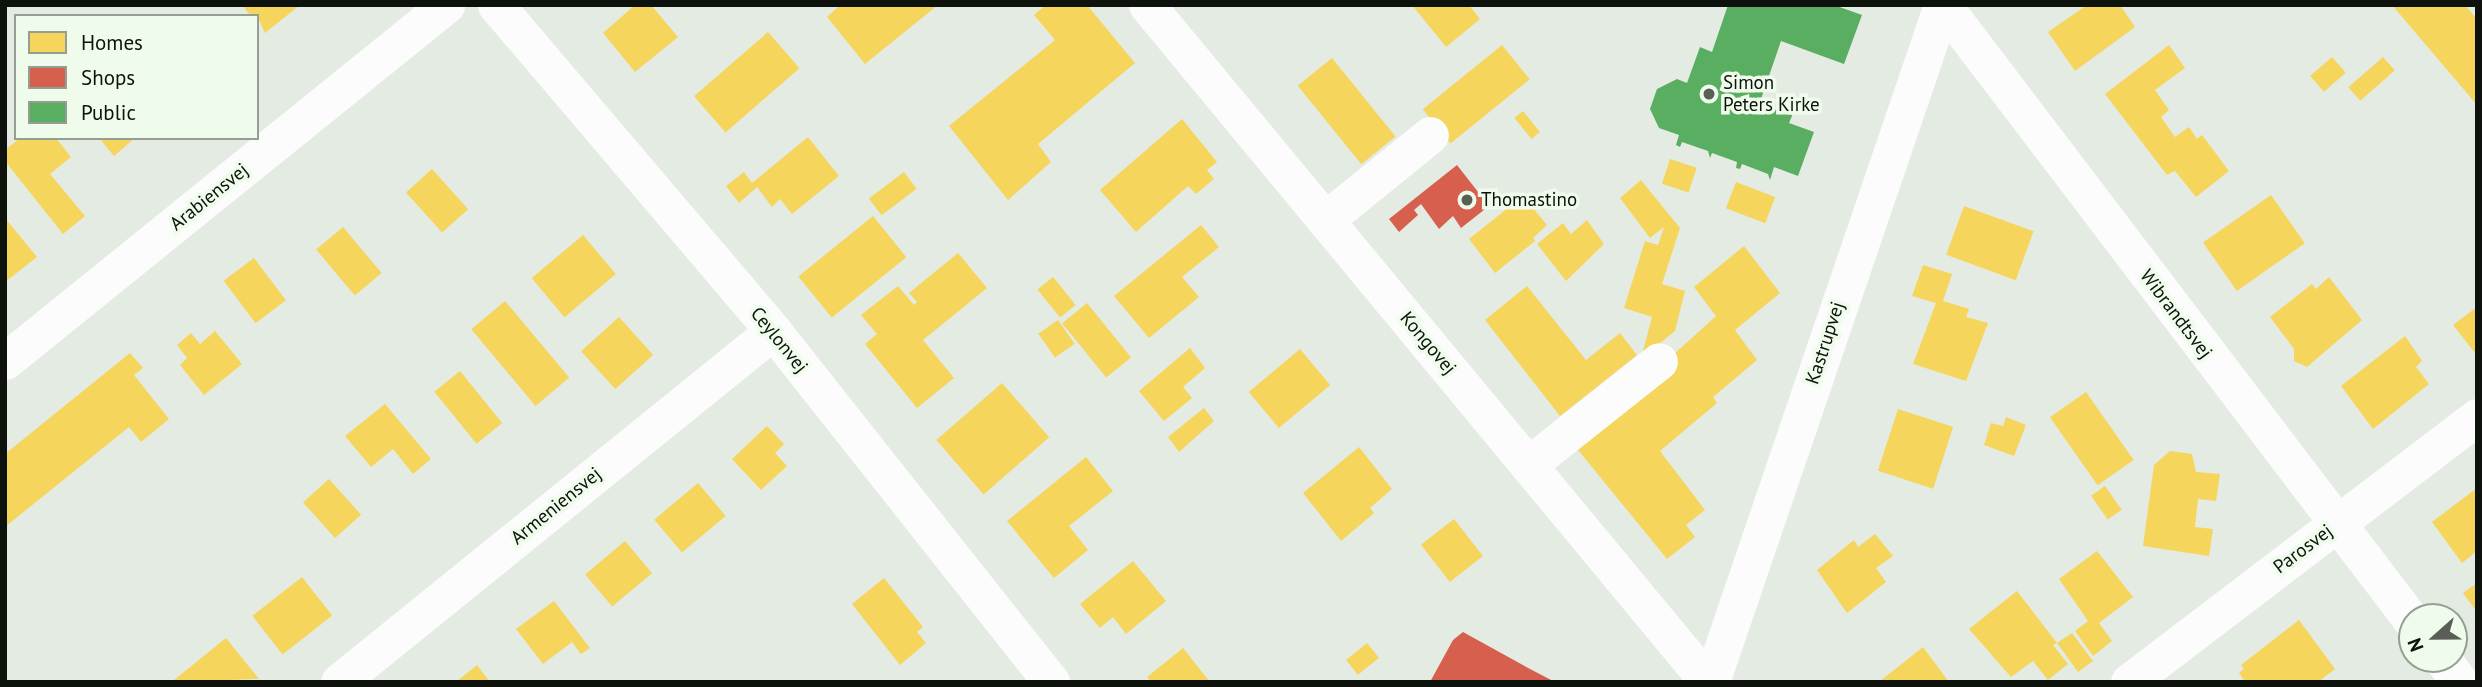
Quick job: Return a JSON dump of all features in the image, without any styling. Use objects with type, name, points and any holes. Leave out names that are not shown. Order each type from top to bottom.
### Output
[{"type":"street","name":"Arabiensvej","points":[[5,361],[446,5]]},
{"type":"street","name":"Ceylonvej","points":[[496,5],[773,331],[1051,682]]},
{"type":"street","name":"Kongovej","points":[[1147,5],[1710,682]]},
{"type":"street","name":"Wibrandtsvej","points":[[1942,5],[2398,603]]},
{"type":"street","name":"Kastrupvej","points":[[1710,682],[1942,5]]},
{"type":"street","points":[[1325,220],[1430,135]]},
{"type":"street","name":"Armeniensvej","points":[[339,682],[773,331]]},
{"type":"street","points":[[1528,465],[1659,361]]},
{"type":"street","name":"Parosvej","points":[[2129,682],[2477,417]]},
{"type":"building: Homes","points":[[242,5],[300,5],[265,33],[259,14],[249,14]]},
{"type":"building: Homes","points":[[635,5],[651,5],[678,37],[635,72],[603,33]]},
{"type":"building: Homes","points":[[840,5],[938,5],[865,64],[827,17]]},
{"type":"building: Homes","points":[[1046,5],[1087,5],[1135,63],[1038,144],[1051,162],[1008,200],[949,126],[1055,40],[1034,15]]},
{"type":"building: Homes","points":[[1412,5],[1469,5],[1480,19],[1446,47]]},
{"type":"building: Homes","points":[[2087,5],[2120,5],[2135,27],[2075,71],[2048,32]]},
{"type":"building: Homes","points":[[2392,5],[2465,5],[2477,19],[2477,105]]},
{"type":"building: Homes","points":[[768,32],[799,68],[726,133],[694,96]]},
{"type":"building: Homes","points":[[1502,45],[1530,79],[1450,143],[1423,109]]},
{"type":"building: Homes","points":[[2169,45],[2185,68],[2155,90],[2169,110],[2161,117],[2175,137],[2189,127],[2197,139],[2202,135],[2229,171],[2196,197],[2175,171],[2167,175],[2105,94]]},
{"type":"building: Homes","points":[[2332,57],[2346,73],[2324,92],[2310,76]]},
{"type":"building: Homes","points":[[2383,57],[2395,71],[2360,101],[2348,87]]},
{"type":"building: Homes","points":[[1332,58],[1396,136],[1361,164],[1298,86]]},
{"type":"building: Homes","points":[[1523,111],[1540,132],[1531,139],[1514,118]]},
{"type":"building: Homes","points":[[1182,119],[1217,162],[1207,170],[1214,179],[1196,194],[1188,186],[1136,232],[1100,190]]},
{"type":"building: Homes","points":[[808,137],[839,176],[792,214],[780,199],[772,207],[757,187],[739,203],[726,186],[744,172],[752,183]]},
{"type":"building: Homes","points":[[18,140],[58,140],[71,157],[50,174],[85,216],[63,234],[5,161],[5,150]]},
{"type":"building: Homes","points":[[101,140],[133,140],[114,156]]},
{"type":"building: Homes","points":[[1670,159],[1697,168],[1689,192],[1662,184]]},
{"type":"building: Homes","points":[[432,169],[468,209],[442,233],[406,192]]},
{"type":"building: Homes","points":[[904,172],[917,189],[881,215],[869,198]]},
{"type":"building: Homes","points":[[1641,180],[1680,228],[1662,284],[1685,291],[1675,331],[1648,353],[1643,351],[1652,317],[1624,308],[1645,241],[1658,245],[1664,227],[1650,238],[1620,198]]},
{"type":"building: Homes","points":[[1736,182],[1775,197],[1765,223],[1726,208]]},
{"type":"building: Homes","points":[[2271,195],[2305,243],[2237,291],[2203,243]]},
{"type":"building: Homes","points":[[1523,196],[1547,225],[1533,238],[1535,241],[1495,273],[1469,239]]},
{"type":"building: Homes","points":[[1964,206],[2034,231],[2016,280],[1946,255]]},
{"type":"building: Homes","points":[[873,216],[906,257],[832,318],[798,276]]},
{"type":"building: Homes","points":[[5,218],[37,257],[5,282]]},
{"type":"building: Homes","points":[[1587,220],[1604,244],[1566,281],[1537,244],[1563,223],[1571,234]]},
{"type":"building: Homes","points":[[1201,225],[1219,247],[1182,277],[1199,297],[1149,338],[1114,296]]},
{"type":"building: Homes","points":[[343,227],[382,273],[355,295],[316,249]]},
{"type":"building: Homes","points":[[583,235],[616,274],[564,317],[532,278]]},
{"type":"building: Homes","points":[[1744,246],[1780,293],[1735,330],[1757,360],[1713,397],[1717,403],[1660,451],[1705,510],[1686,525],[1695,537],[1667,559],[1574,445],[1716,316],[1694,287]]},
{"type":"building: Homes","points":[[958,253],[987,288],[923,340],[954,378],[917,408],[865,344],[877,334],[861,315],[898,286],[914,305],[917,302],[909,293]]},
{"type":"building: Homes","points":[[254,258],[286,300],[256,323],[224,281]]},
{"type":"building: Homes","points":[[1923,265],[1952,274],[1943,301],[1969,309],[1966,317],[1988,323],[1966,381],[1913,364],[1936,303],[1912,296]]},
{"type":"building: Homes","points":[[1053,277],[1076,305],[1060,318],[1037,290]]},
{"type":"building: Homes","points":[[2329,277],[2362,320],[2307,367],[2294,361],[2294,349],[2270,317],[2312,284],[2316,289]]},
{"type":"building: Homes","points":[[1527,286],[1586,360],[1620,333],[1637,355],[1560,416],[1485,320]]},
{"type":"building: Homes","points":[[505,301],[569,378],[536,406],[471,329]]},
{"type":"building: Homes","points":[[1087,303],[1131,357],[1106,378],[1062,323]]},
{"type":"building: Homes","points":[[2477,307],[2477,351],[2475,353],[2453,325]]},
{"type":"building: Homes","points":[[619,317],[653,355],[615,389],[581,351]]},
{"type":"building: Homes","points":[[1058,320],[1075,344],[1055,358],[1038,334]]},
{"type":"building: Homes","points":[[215,331],[242,364],[204,395],[180,365],[187,358],[177,345],[191,333],[200,344]]},
{"type":"building: Homes","points":[[2405,336],[2422,361],[2416,367],[2429,384],[2373,429],[2341,386]]},
{"type":"building: Homes","points":[[1190,348],[1205,368],[1183,387],[1192,398],[1164,421],[1139,391]]},
{"type":"building: Homes","points":[[1300,349],[1330,385],[1279,428],[1249,392]]},
{"type":"building: Homes","points":[[130,353],[143,368],[134,375],[169,419],[141,442],[129,427],[5,527],[5,454]]},
{"type":"building: Homes","points":[[460,371],[502,423],[477,444],[434,392]]},
{"type":"building: Homes","points":[[1002,383],[1049,437],[984,494],[936,440]]},
{"type":"building: Homes","points":[[2086,392],[2134,460],[2098,485],[2050,417]]},
{"type":"building: Homes","points":[[385,404],[431,459],[413,474],[393,449],[371,467],[345,436]]},
{"type":"building: Homes","points":[[1204,408],[1214,421],[1179,452],[1168,437]]},
{"type":"building: Homes","points":[[1898,409],[1953,427],[1933,489],[1878,471]]},
{"type":"building: Homes","points":[[2006,417],[2026,425],[2014,456],[1984,445],[1991,423],[2003,426]]},
{"type":"building: Homes","points":[[767,426],[784,444],[775,453],[787,466],[761,490],[732,459]]},
{"type":"building: Homes","points":[[1359,447],[1392,489],[1370,508],[1374,513],[1341,541],[1303,493]]},
{"type":"building: Homes","points":[[2170,451],[2192,454],[2196,472],[2220,474],[2216,501],[2198,499],[2195,527],[2213,529],[2209,556],[2143,546],[2154,465]]},
{"type":"building: Homes","points":[[1086,457],[1113,491],[1069,526],[1088,550],[1054,578],[1007,521]]},
{"type":"building: Homes","points":[[329,479],[361,515],[335,538],[303,502]]},
{"type":"building: Homes","points":[[698,483],[726,516],[682,553],[654,520]]},
{"type":"building: Homes","points":[[2105,486],[2122,510],[2108,520],[2091,496]]},
{"type":"building: Homes","points":[[2477,488],[2477,551],[2462,563],[2432,522]]},
{"type":"building: Homes","points":[[1454,519],[1483,556],[1450,582],[1421,545]]},
{"type":"building: Homes","points":[[1875,534],[1893,556],[1876,568],[1886,582],[1847,613],[1817,570],[1854,540],[1858,547]]},
{"type":"building: Homes","points":[[625,541],[652,573],[612,607],[585,574]]},
{"type":"building: Homes","points":[[2097,551],[2133,597],[2099,623],[2112,641],[2093,656],[2075,631],[2088,621],[2059,579]]},
{"type":"building: Homes","points":[[1133,561],[1166,601],[1126,634],[1113,617],[1100,628],[1080,604]]},
{"type":"building: Homes","points":[[302,577],[332,616],[283,654],[252,616]]},
{"type":"building: Homes","points":[[884,578],[923,627],[917,632],[926,643],[900,665],[852,604]]},
{"type":"building: Homes","points":[[2477,583],[2477,612],[2463,593]]},
{"type":"building: Homes","points":[[2017,591],[2057,643],[2053,645],[2068,664],[2048,680],[2033,661],[2011,677],[1969,629]]},
{"type":"building: Homes","points":[[554,601],[590,648],[581,654],[572,642],[543,664],[516,629]]},
{"type":"building: Homes","points":[[2299,620],[2335,669],[2318,682],[2245,682],[2239,673],[2244,669],[2241,665]]},
{"type":"building: Homes","points":[[2072,633],[2093,661],[2078,672],[2057,643]]},
{"type":"building: Homes","points":[[226,638],[259,679],[174,680]]},
{"type":"building: Homes","points":[[1367,643],[1379,658],[1358,675],[1346,660]]},
{"type":"building: Homes","points":[[1923,647],[1949,682],[1879,682]]},
{"type":"building: Homes","points":[[1183,648],[1210,682],[1151,682],[1147,677]]},
{"type":"building: Homes","points":[[477,665],[490,682],[456,682]]},
{"type":"building: Shops","points":[[1457,165],[1489,206],[1461,228],[1453,216],[1439,229],[1421,204],[1414,210],[1418,215],[1399,232],[1389,219]]},
{"type":"building: Shops","points":[[1463,632],[1555,682],[1430,682],[1453,640]]},
{"type":"building: Public","name":"Simon Peters Kirke","points":[[1728,5],[1834,5],[1862,15],[1844,64],[1781,41],[1761,99],[1765,100],[1763,105],[1789,114],[1794,111],[1789,123],[1814,132],[1798,176],[1774,167],[1770,180],[1768,174],[1742,164],[1740,169],[1736,168],[1737,162],[1712,153],[1710,158],[1708,151],[1682,142],[1680,147],[1676,145],[1679,135],[1659,128],[1650,109],[1657,89],[1677,79],[1687,83],[1700,47],[1712,52]]},
{"type":"place","name":"Simon Peters Kirke","points":[[1709,94]]},
{"type":"place","name":"Thomastino","points":[[1467,200]]}]
